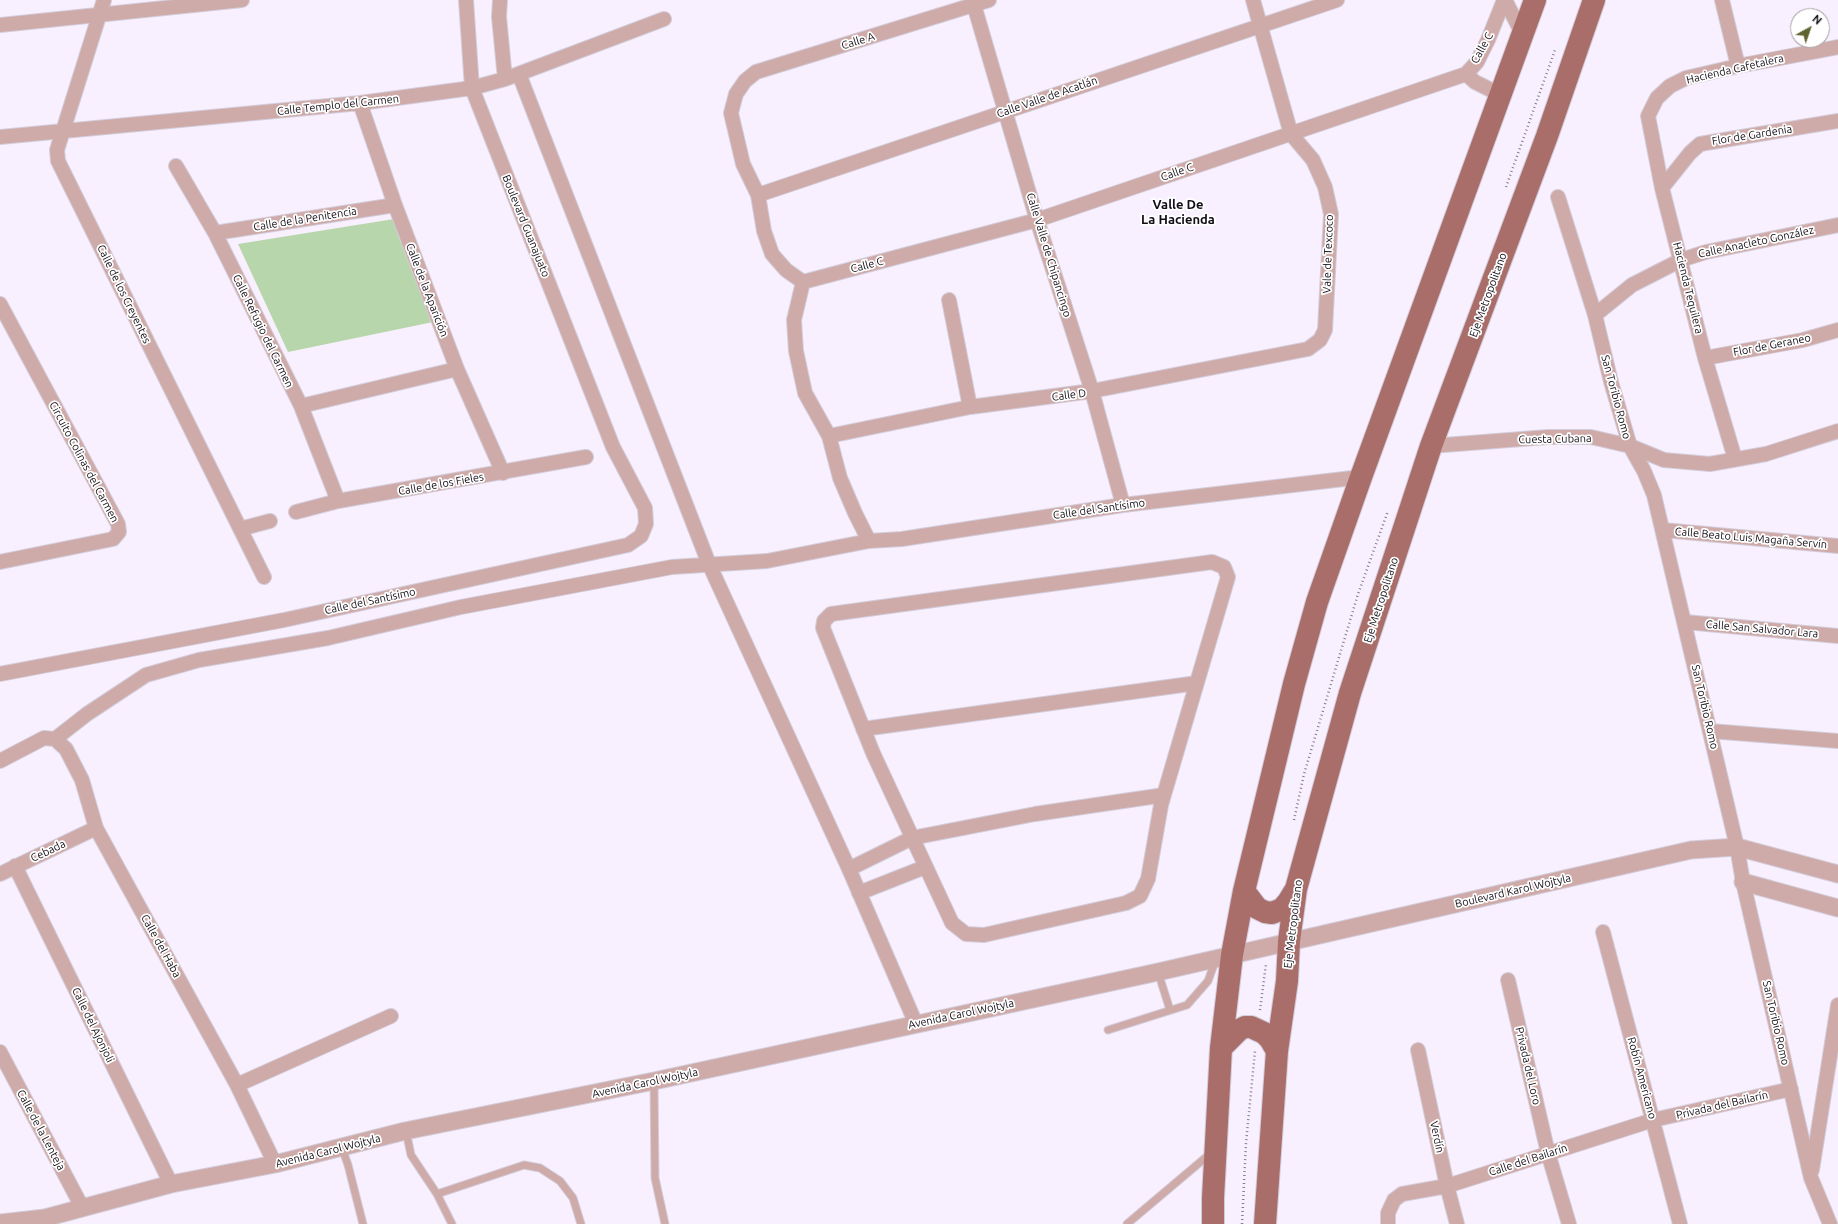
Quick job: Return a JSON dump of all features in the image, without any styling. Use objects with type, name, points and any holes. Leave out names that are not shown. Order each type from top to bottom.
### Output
[{"type":"main road","points":[[1213,1224],[1222,1048],[1224,957],[1244,891],[1298,669],[1317,602],[1361,477],[1536,0]]},
{"type":"main road","name":"Eje Metropolitano","points":[[1265,1224],[1277,1051],[1287,981],[1289,941],[1296,890],[1350,693],[1431,446],[1547,136],[1594,0]]},
{"type":"main road","points":[[1244,891],[1257,908],[1265,912],[1272,912],[1282,909],[1296,890]]},
{"type":"main road","points":[[1222,1048],[1239,1030],[1245,1027],[1251,1027],[1264,1033],[1270,1039],[1277,1051]]},
{"type":"street","name":"Calle de los Creyentes","points":[[104,0],[57,150],[58,161],[264,578]]},
{"type":"street","points":[[0,24],[214,1],[242,0]]},
{"type":"street","name":"Boulevard Guanajuato","points":[[466,0],[472,88],[613,447]]},
{"type":"street","points":[[500,0],[499,17],[505,79]]},
{"type":"street","name":"Calle A","points":[[758,195],[743,164],[731,113],[736,94],[745,81],[756,72],[989,0]]},
{"type":"street","name":"Vale de Texcoco","points":[[1253,0],[1291,134],[1313,160],[1325,187],[1331,214],[1325,330],[1320,340],[1308,349]]},
{"type":"street","name":"Calle Valle de Acatlán","points":[[758,195],[1006,110],[1337,0]]},
{"type":"street","points":[[1505,0],[1522,35]]},
{"type":"street","name":"Calle C","points":[[804,282],[1037,220],[1466,74],[1477,62],[1505,0]]},
{"type":"street","points":[[1722,0],[1738,66]]},
{"type":"street","name":"Calle Valle de Chipancingo","points":[[974,5],[1037,220],[1092,392],[1123,504]]},
{"type":"street","name":"Calle Templo del Carmen","points":[[0,137],[360,103],[472,88],[519,74],[664,19]]},
{"type":"street","name":"Hacienda Cafetalera","points":[[1648,116],[1657,98],[1670,86],[1686,78],[1738,66],[1838,47]]},
{"type":"street","points":[[519,74],[709,564],[849,869],[916,1024]]},
{"type":"street","points":[[1466,74],[1476,82],[1500,95]]},
{"type":"street","name":"Calle de la Aparición","points":[[360,103],[395,205],[457,369],[503,473]]},
{"type":"street","name":"Hacienda Tequilera","points":[[1648,116],[1662,188],[1705,358],[1735,459]]},
{"type":"street","name":"Flor de Gardenia","points":[[1662,188],[1690,152],[1700,144],[1838,121]]},
{"type":"street","name":"Calle Refugio del Carmen","points":[[176,166],[215,233],[300,406],[338,501]]},
{"type":"street","points":[[758,195],[764,231],[772,254],[786,270],[804,282],[794,320],[796,350],[805,393],[829,436],[840,478],[854,513],[869,541]]},
{"type":"street","name":"San Toribio Romo","points":[[1558,197],[1595,315],[1611,382],[1630,446],[1644,471],[1654,495],[1737,847],[1743,882],[1811,1178],[1830,1224]]},
{"type":"street","name":"Calle de la Penitencia","points":[[215,233],[395,205]]},
{"type":"street","name":"Calle Anacleto González","points":[[1595,315],[1632,285],[1681,260],[1706,252],[1838,224]]},
{"type":"street","points":[[949,300],[970,407]]},
{"type":"street","name":"Circuito Colinas del Carmen","points":[[0,304],[118,524],[119,532],[113,540],[0,562]]},
{"type":"street","name":"Flor de Geraneo","points":[[1705,358],[1803,340],[1838,330]]},
{"type":"street","name":"Calle D","points":[[829,436],[970,407],[1092,392],[1308,349]]},
{"type":"street","points":[[300,406],[457,369]]},
{"type":"street","name":"Cuesta Cubana","points":[[1431,446],[1548,437],[1591,437],[1630,446],[1664,460],[1710,464],[1766,454],[1838,431]]},
{"type":"street","name":"Calle del Santísimo","points":[[0,674],[284,620],[628,545],[641,536],[646,524],[645,508],[613,447]]},
{"type":"street","name":"Calle de los Fieles","points":[[296,512],[338,501],[503,473],[586,457]]},
{"type":"street","name":"Calle del Santísimo","points":[[0,761],[49,738],[146,675],[199,660],[328,638],[461,607],[672,567],[767,561],[869,541],[918,536],[1123,504],[1361,477]]},
{"type":"street","points":[[240,529],[270,521]]},
{"type":"street","name":"Calle Beato Luis Magaña Servín","points":[[1663,530],[1838,546]]},
{"type":"street","points":[[1212,562],[1224,567],[1228,577],[1197,683],[1164,795],[1148,879],[1140,896],[1126,903],[984,935],[966,934],[952,923],[925,867],[863,729],[823,628],[824,620],[831,614],[1212,562]]},
{"type":"street","name":"Calle San Salvador Lara","points":[[1685,622],[1838,636]]},
{"type":"street","points":[[863,729],[1197,683]]},
{"type":"street","points":[[1710,731],[1838,741]]},
{"type":"street","name":"Calle del Haba","points":[[49,738],[66,749],[82,780],[96,828],[237,1085],[275,1164]]},
{"type":"street","points":[[849,869],[912,838],[1035,814],[1164,795]]},
{"type":"street","name":"Cebada","points":[[0,874],[96,828]]},
{"type":"street","name":"Boulevard Karol Wojtyla","points":[[1289,941],[1691,850],[1737,847],[1838,874]]},
{"type":"street","name":"Calle del Ajonjoli","points":[[15,866],[171,1184]]},
{"type":"street","points":[[859,893],[925,867]]},
{"type":"street","points":[[1743,882],[1838,908]]},
{"type":"street","name":"Robín Americano","points":[[1603,932],[1680,1224]]},
{"type":"street","name":"Avenida Carol Wojtyla","points":[[0,1223],[46,1221],[171,1184],[275,1164],[406,1131],[654,1082],[1158,972],[1289,941]]},
{"type":"street","name":"Privada del Loro","points":[[1508,980],[1548,1153],[1569,1224]]},
{"type":"street","points":[[1811,1178],[1838,1005]]},
{"type":"street","points":[[237,1085],[391,1016]]},
{"type":"street","name":"Verdín","points":[[1418,1050],[1447,1186],[1457,1224]]},
{"type":"street","name":"Calle de la Lenteja","points":[[0,1052],[73,1214]]},
{"type":"street","name":"Privada del Bailarín","points":[[1653,1120],[1791,1089]]},
{"type":"street","name":"Calle del Bailarín","points":[[1388,1224],[1388,1213],[1394,1200],[1402,1194],[1447,1186],[1653,1120]]},
{"type":"lane","points":[[1108,1030],[1187,1005],[1208,981],[1224,957]]},
{"type":"lane","points":[[1158,972],[1170,1010]]},
{"type":"lane","points":[[654,1082],[655,1172],[665,1224]]},
{"type":"lane","points":[[406,1131],[411,1155],[437,1194],[452,1224]]},
{"type":"lane","points":[[342,1148],[348,1165],[363,1224]]},
{"type":"lane","points":[[1127,1224],[1216,1149]]},
{"type":"lane","points":[[437,1194],[524,1165],[540,1168],[560,1181],[573,1198],[581,1224]]},
{"type":"green space","points":[[394,219],[438,321],[288,352],[238,244]]},
{"type":"district","name":"Valle De La Hacienda","points":[[1178,212]]}]
